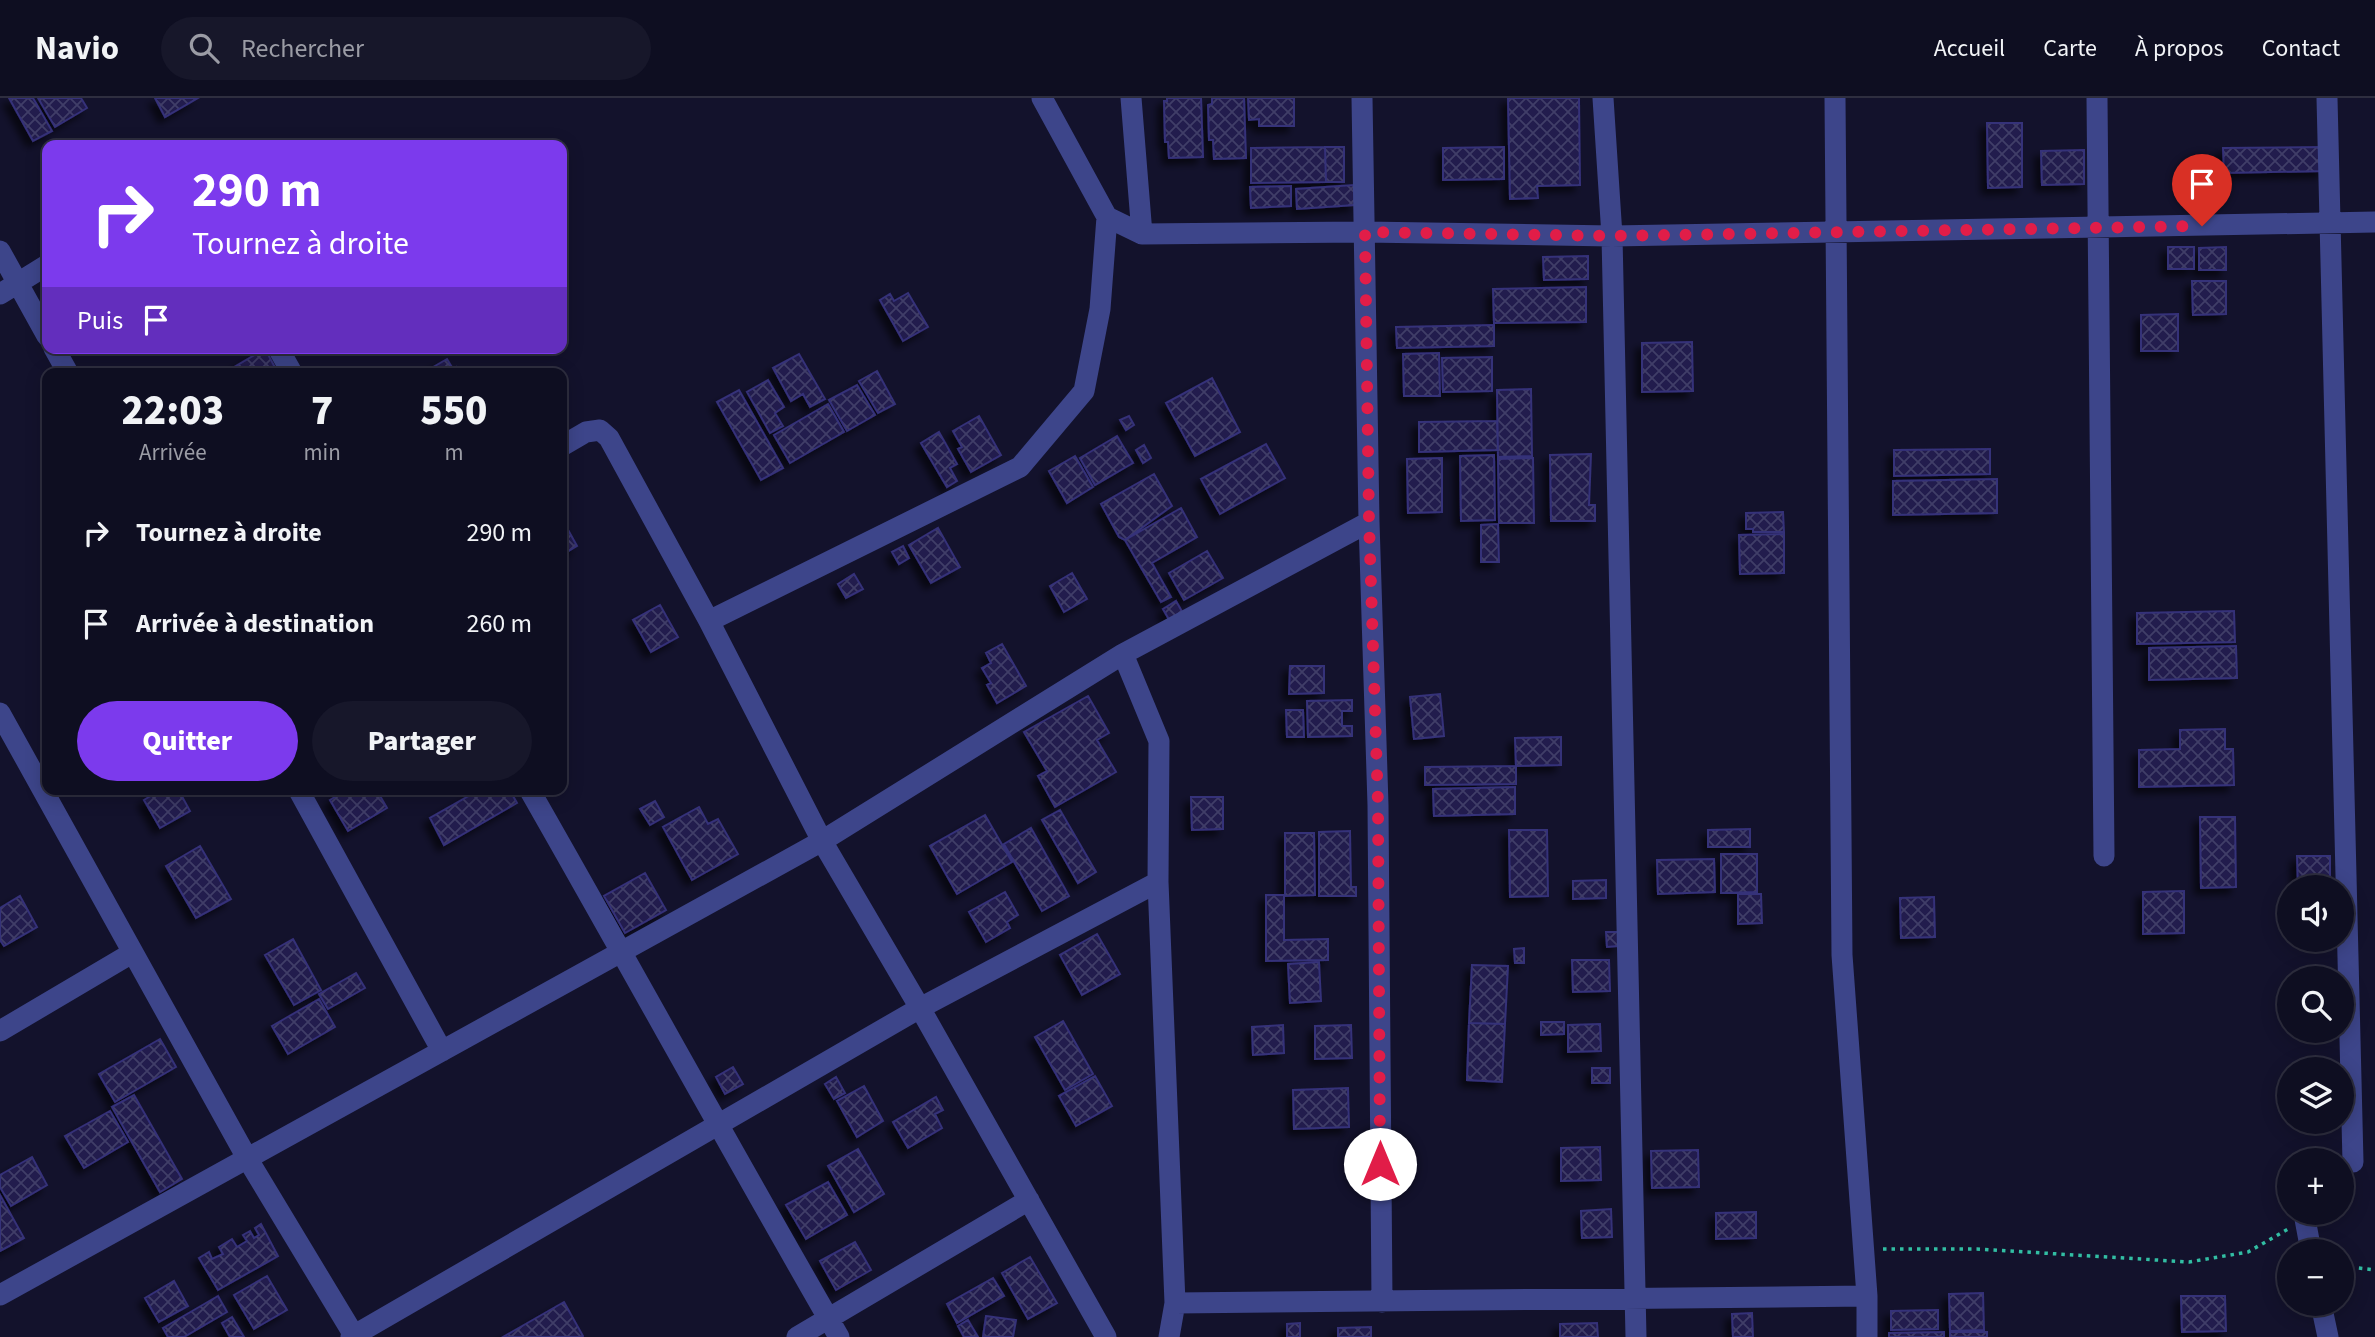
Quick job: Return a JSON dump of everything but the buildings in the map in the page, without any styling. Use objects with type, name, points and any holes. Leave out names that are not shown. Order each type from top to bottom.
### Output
[{"type":"street","points":[[709,621],[1020,467],[1084,391],[1100,309],[1107,217],[1042,98]]},
{"type":"street","points":[[1131,98],[1142,234]]},
{"type":"street","points":[[1362,98],[1369,522],[1378,805],[1382,1302]]},
{"type":"street","points":[[1603,98],[1612,236],[1636,1337]]},
{"type":"street","points":[[1835,98],[1842,955],[1867,1296],[1867,1337]]},
{"type":"street","points":[[2097,98],[2104,856]]},
{"type":"street","points":[[2327,98],[2353,1148]]},
{"type":"street","points":[[1107,217],[1142,234],[1365,232],[1612,236],[2375,222]]},
{"type":"street","points":[[0,251],[9,288],[42,330]]},
{"type":"street","points":[[9,288],[42,268]]},
{"type":"street","points":[[567,443],[586,432],[600,430],[609,438],[709,621],[822,841],[1106,1337]]},
{"type":"street","points":[[0,1295],[822,841],[1122,654],[1369,522]]},
{"type":"street","points":[[1122,654],[1159,741],[1158,882],[1175,1303],[1169,1337]]},
{"type":"street","points":[[0,713],[39,765]]},
{"type":"street","points":[[54,795],[132,953],[247,1158],[353,1336],[919,1007],[1158,882]]},
{"type":"street","points":[[301,795],[442,1051]]},
{"type":"street","points":[[532,795],[833,1328]]},
{"type":"street","points":[[0,1031],[132,953]]},
{"type":"street","points":[[797,1337],[833,1328],[1029,1200]]},
{"type":"street","points":[[1175,1303],[1867,1296]]},
{"type":"street","points":[[2324,1316],[2328,1337]]},
{"type":"path","points":[[1863,1250],[1977,1249],[2189,1262],[2248,1252],[2295,1225]]},
{"type":"path","points":[[2354,1267],[2375,1270]]},
{"type":"route","points":[[1380,1164],[1378,805],[1369,522],[1365,232],[1612,236],[2202,226]]}]
